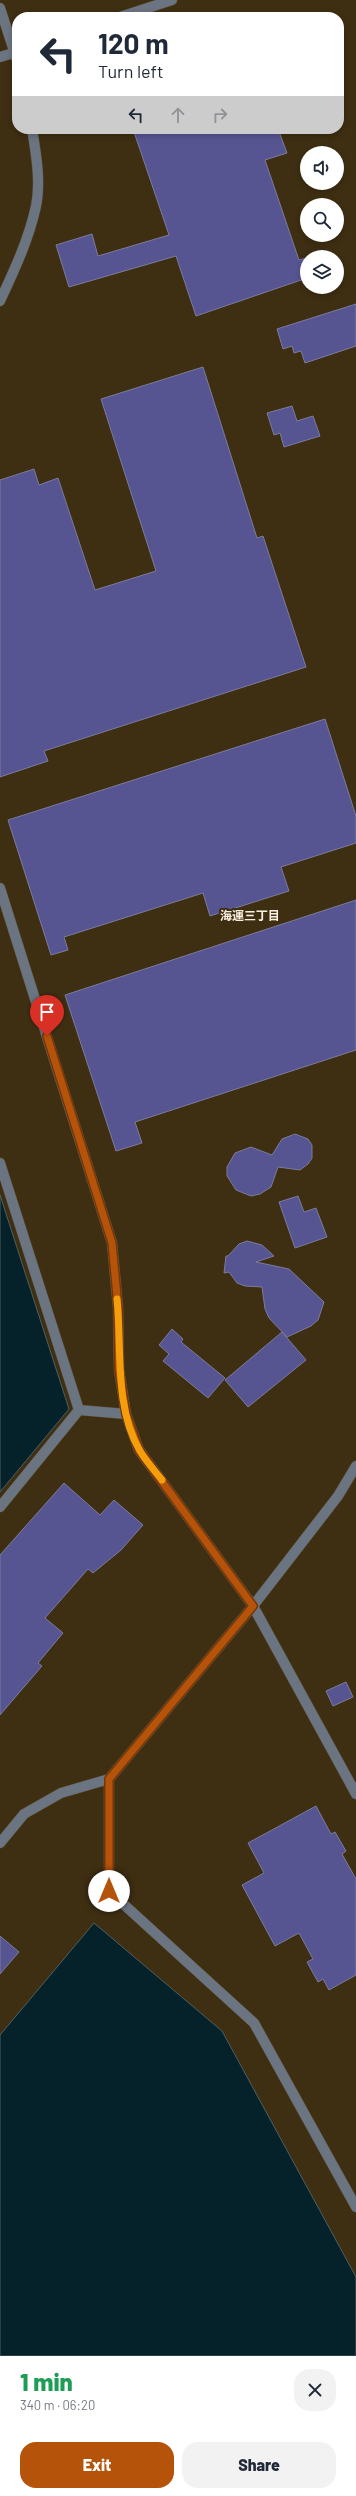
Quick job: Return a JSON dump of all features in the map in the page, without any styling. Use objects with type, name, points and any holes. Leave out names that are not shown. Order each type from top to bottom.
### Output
[{"type":"street","points":[[135,12],[172,0]]},
{"type":"street","points":[[0,8],[12,43]]},
{"type":"street","points":[[0,57],[12,56]]},
{"type":"street","points":[[0,301],[18,263],[36,205],[36,157],[33,134]]},
{"type":"street","points":[[0,888],[112,1243],[118,1307],[119,1370],[126,1414],[139,1450],[253,1606],[356,1794]]},
{"type":"street","points":[[0,1163],[79,1410]]},
{"type":"street","points":[[79,1410],[126,1414]]},
{"type":"street","points":[[0,1507],[79,1410]]},
{"type":"street","points":[[0,1843],[24,1814],[61,1793],[109,1779],[253,1606],[338,1496],[356,1466]]},
{"type":"street","points":[[109,1779],[109,1891],[254,2022],[356,2207]]},
{"type":"water","points":[[0,1195],[69,1409],[0,1492]]},
{"type":"water","points":[[94,1923],[222,2031],[356,2277],[356,2356],[0,2356],[0,2035]]},
{"type":"building","points":[[135,134],[280,134],[287,153],[265,160],[300,260],[300,280],[196,316],[176,256],[69,287],[56,245],[92,234],[98,256],[169,235]]},
{"type":"building","points":[[356,304],[356,346],[305,363],[301,351],[294,353],[292,346],[283,349],[277,329]]},
{"type":"building","points":[[203,367],[257,538],[263,536],[306,667],[44,751],[48,761],[0,777],[0,480],[34,469],[39,485],[58,478],[95,590],[156,571],[101,399]]},
{"type":"building","points":[[292,406],[297,421],[313,416],[320,436],[284,447],[280,433],[274,435],[267,413]]},
{"type":"building","points":[[325,719],[356,816],[356,843],[281,867],[289,891],[210,916],[203,893],[64,937],[68,950],[51,955],[8,820]]},
{"type":"building","points":[[356,900],[356,1050],[135,1122],[142,1143],[116,1151],[65,995]]},
{"type":"building","points":[[295,1134],[308,1139],[312,1145],[312,1158],[308,1164],[300,1170],[278,1167],[271,1187],[260,1194],[251,1196],[236,1190],[227,1176],[227,1167],[235,1153],[251,1147],[272,1155],[282,1139]]},
{"type":"building","points":[[298,1196],[304,1212],[316,1208],[327,1237],[295,1248],[279,1202]]},
{"type":"building","points":[[247,1241],[262,1245],[274,1256],[256,1262],[289,1269],[324,1302],[318,1320],[311,1326],[287,1337],[269,1318],[265,1309],[262,1287],[245,1286],[237,1283],[229,1272],[224,1273],[226,1256],[228,1256],[239,1244]]},
{"type":"building","points":[[172,1329],[183,1339],[181,1342],[225,1378],[208,1398],[163,1361],[169,1354],[159,1345]]},
{"type":"building","points":[[282,1332],[306,1360],[248,1407],[225,1380]]},
{"type":"building","points":[[64,1483],[100,1515],[114,1500],[143,1525],[121,1550],[93,1573],[88,1569],[45,1618],[63,1633],[38,1663],[42,1666],[0,1715],[0,1555]]},
{"type":"building","points":[[346,1682],[353,1697],[333,1706],[326,1691]]},
{"type":"building","points":[[316,1806],[331,1834],[335,1832],[346,1851],[342,1854],[356,1879],[356,1975],[329,1990],[323,1979],[318,1982],[307,1962],[313,1959],[299,1933],[275,1946],[242,1885],[264,1873],[248,1843]]},
{"type":"building","points":[[0,1936],[19,1952],[0,1974]]},
{"type":"slow traffic","points":[[117,1299],[119,1370],[126,1414],[139,1450],[162,1480]]},
{"type":"district","name":"海運三丁目","points":[[250,916]]},
{"type":"route","points":[[47,1036],[112,1243],[118,1307],[119,1370],[126,1414],[130,1426],[139,1450],[253,1606],[109,1779],[109,1891]]}]
